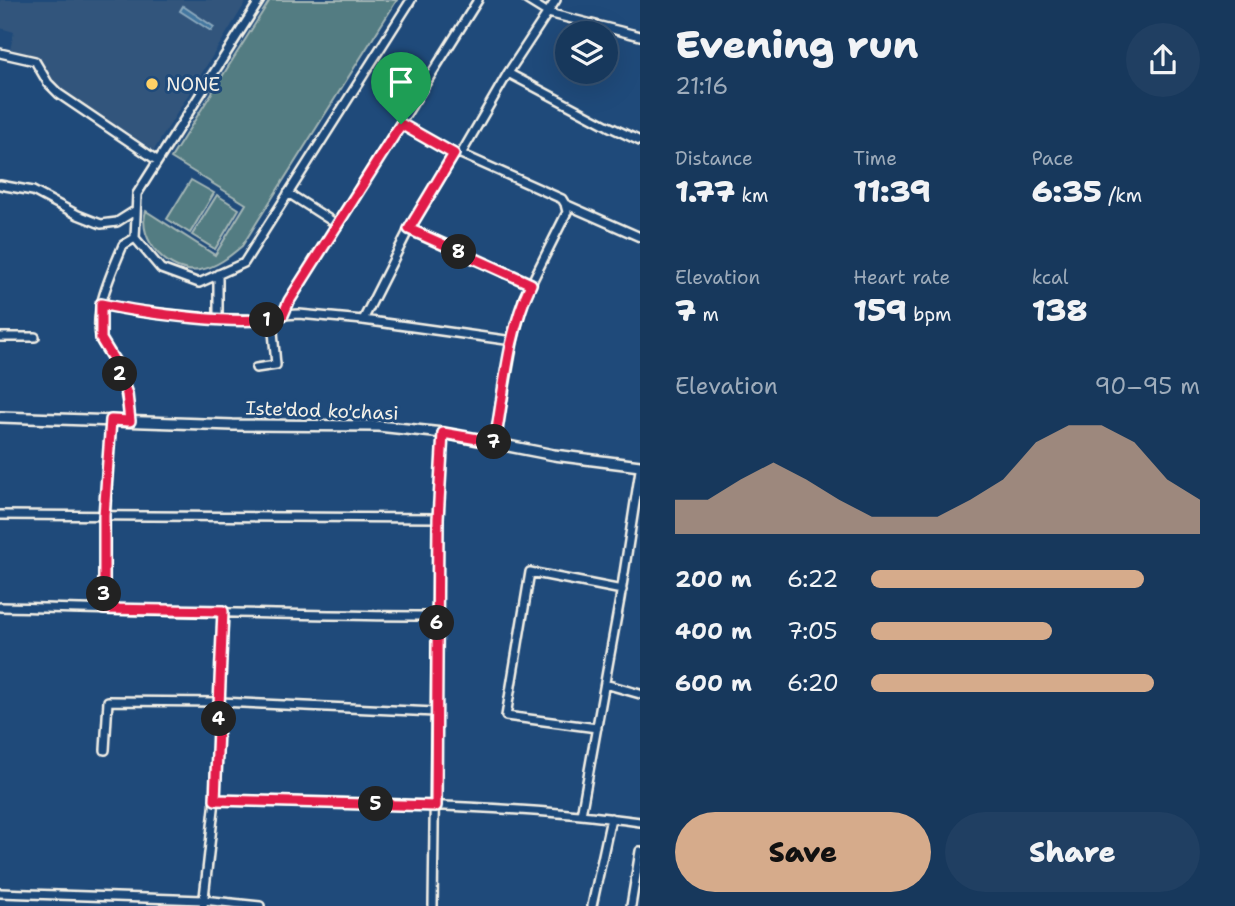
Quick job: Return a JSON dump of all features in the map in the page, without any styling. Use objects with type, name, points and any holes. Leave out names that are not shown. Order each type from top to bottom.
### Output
[{"type":"street","points":[[260,0],[137,194],[135,238],[161,269],[199,283],[244,263],[411,0]]},
{"type":"street","points":[[283,315],[289,301],[478,0]]},
{"type":"street","points":[[527,0],[548,13],[640,36]]},
{"type":"street","points":[[363,320],[409,229],[556,0]]},
{"type":"street","points":[[0,53],[35,61],[48,83],[59,94],[158,161]]},
{"type":"street","points":[[508,73],[608,127],[640,141]]},
{"type":"street","points":[[401,124],[457,154],[562,199],[565,204],[567,212],[524,298],[513,341],[495,442]]},
{"type":"street","points":[[0,185],[33,191],[101,224],[117,222],[136,210]]},
{"type":"street","points":[[288,193],[338,225]]},
{"type":"street","points":[[565,204],[640,237]]},
{"type":"street","points":[[409,229],[531,284]]},
{"type":"street","points":[[130,421],[127,394],[115,362],[101,339],[101,304],[123,244],[135,238]]},
{"type":"street","points":[[218,274],[218,319]]},
{"type":"street","points":[[101,304],[134,312],[218,319],[272,320],[283,315],[363,320],[513,341]]},
{"type":"street","points":[[256,368],[276,365],[272,320]]},
{"type":"street","points":[[0,337],[35,337]]},
{"type":"street","name":"Iste'dod ko'chasi","points":[[0,418],[378,426],[443,433],[554,455],[640,468]]},
{"type":"street","points":[[104,609],[104,516],[111,420]]},
{"type":"street","points":[[433,906],[438,519],[443,433]]},
{"type":"street","points":[[581,815],[640,468]]},
{"type":"street","points":[[0,514],[438,519]]},
{"type":"street","points":[[597,728],[506,716],[530,572],[621,590]]},
{"type":"street","points":[[0,607],[437,616]]},
{"type":"street","points":[[203,903],[215,800],[223,611]]},
{"type":"street","points":[[605,684],[640,694]]},
{"type":"street","points":[[105,750],[108,701],[220,702],[435,712]]},
{"type":"street","points":[[215,800],[436,806],[581,815],[640,822]]},
{"type":"street","points":[[592,906],[611,818]]},
{"type":"street","points":[[631,906],[640,851]]},
{"type":"street","points":[[0,893],[260,906]]},
{"type":"shaded area","points":[[0,0],[246,2],[154,150],[62,90],[51,80],[39,58],[10,50],[14,32],[0,28]]},
{"type":"shaded area","points":[[183,6],[214,27],[211,31],[180,11]]},
{"type":"green space","points":[[270,0],[397,0],[242,246],[223,261],[206,269],[189,270],[178,267],[167,261],[151,244],[144,222],[146,211],[215,255],[246,204],[171,158]]},
{"type":"green space","points":[[191,180],[214,193],[190,233],[167,219]]},
{"type":"green space","points":[[217,195],[239,209],[215,249],[192,235]]},
{"type":"place","name":"NONE","points":[[152,84]]},
{"type":"route","points":[[401,124],[454,154],[409,229],[531,284],[524,298],[513,341],[495,442],[443,433],[438,519],[436,806],[215,800],[223,611],[104,609],[104,516],[111,420],[130,421],[127,394],[115,362],[101,339],[101,304],[134,312],[218,319],[272,320],[283,315],[289,301],[401,124]]}]
